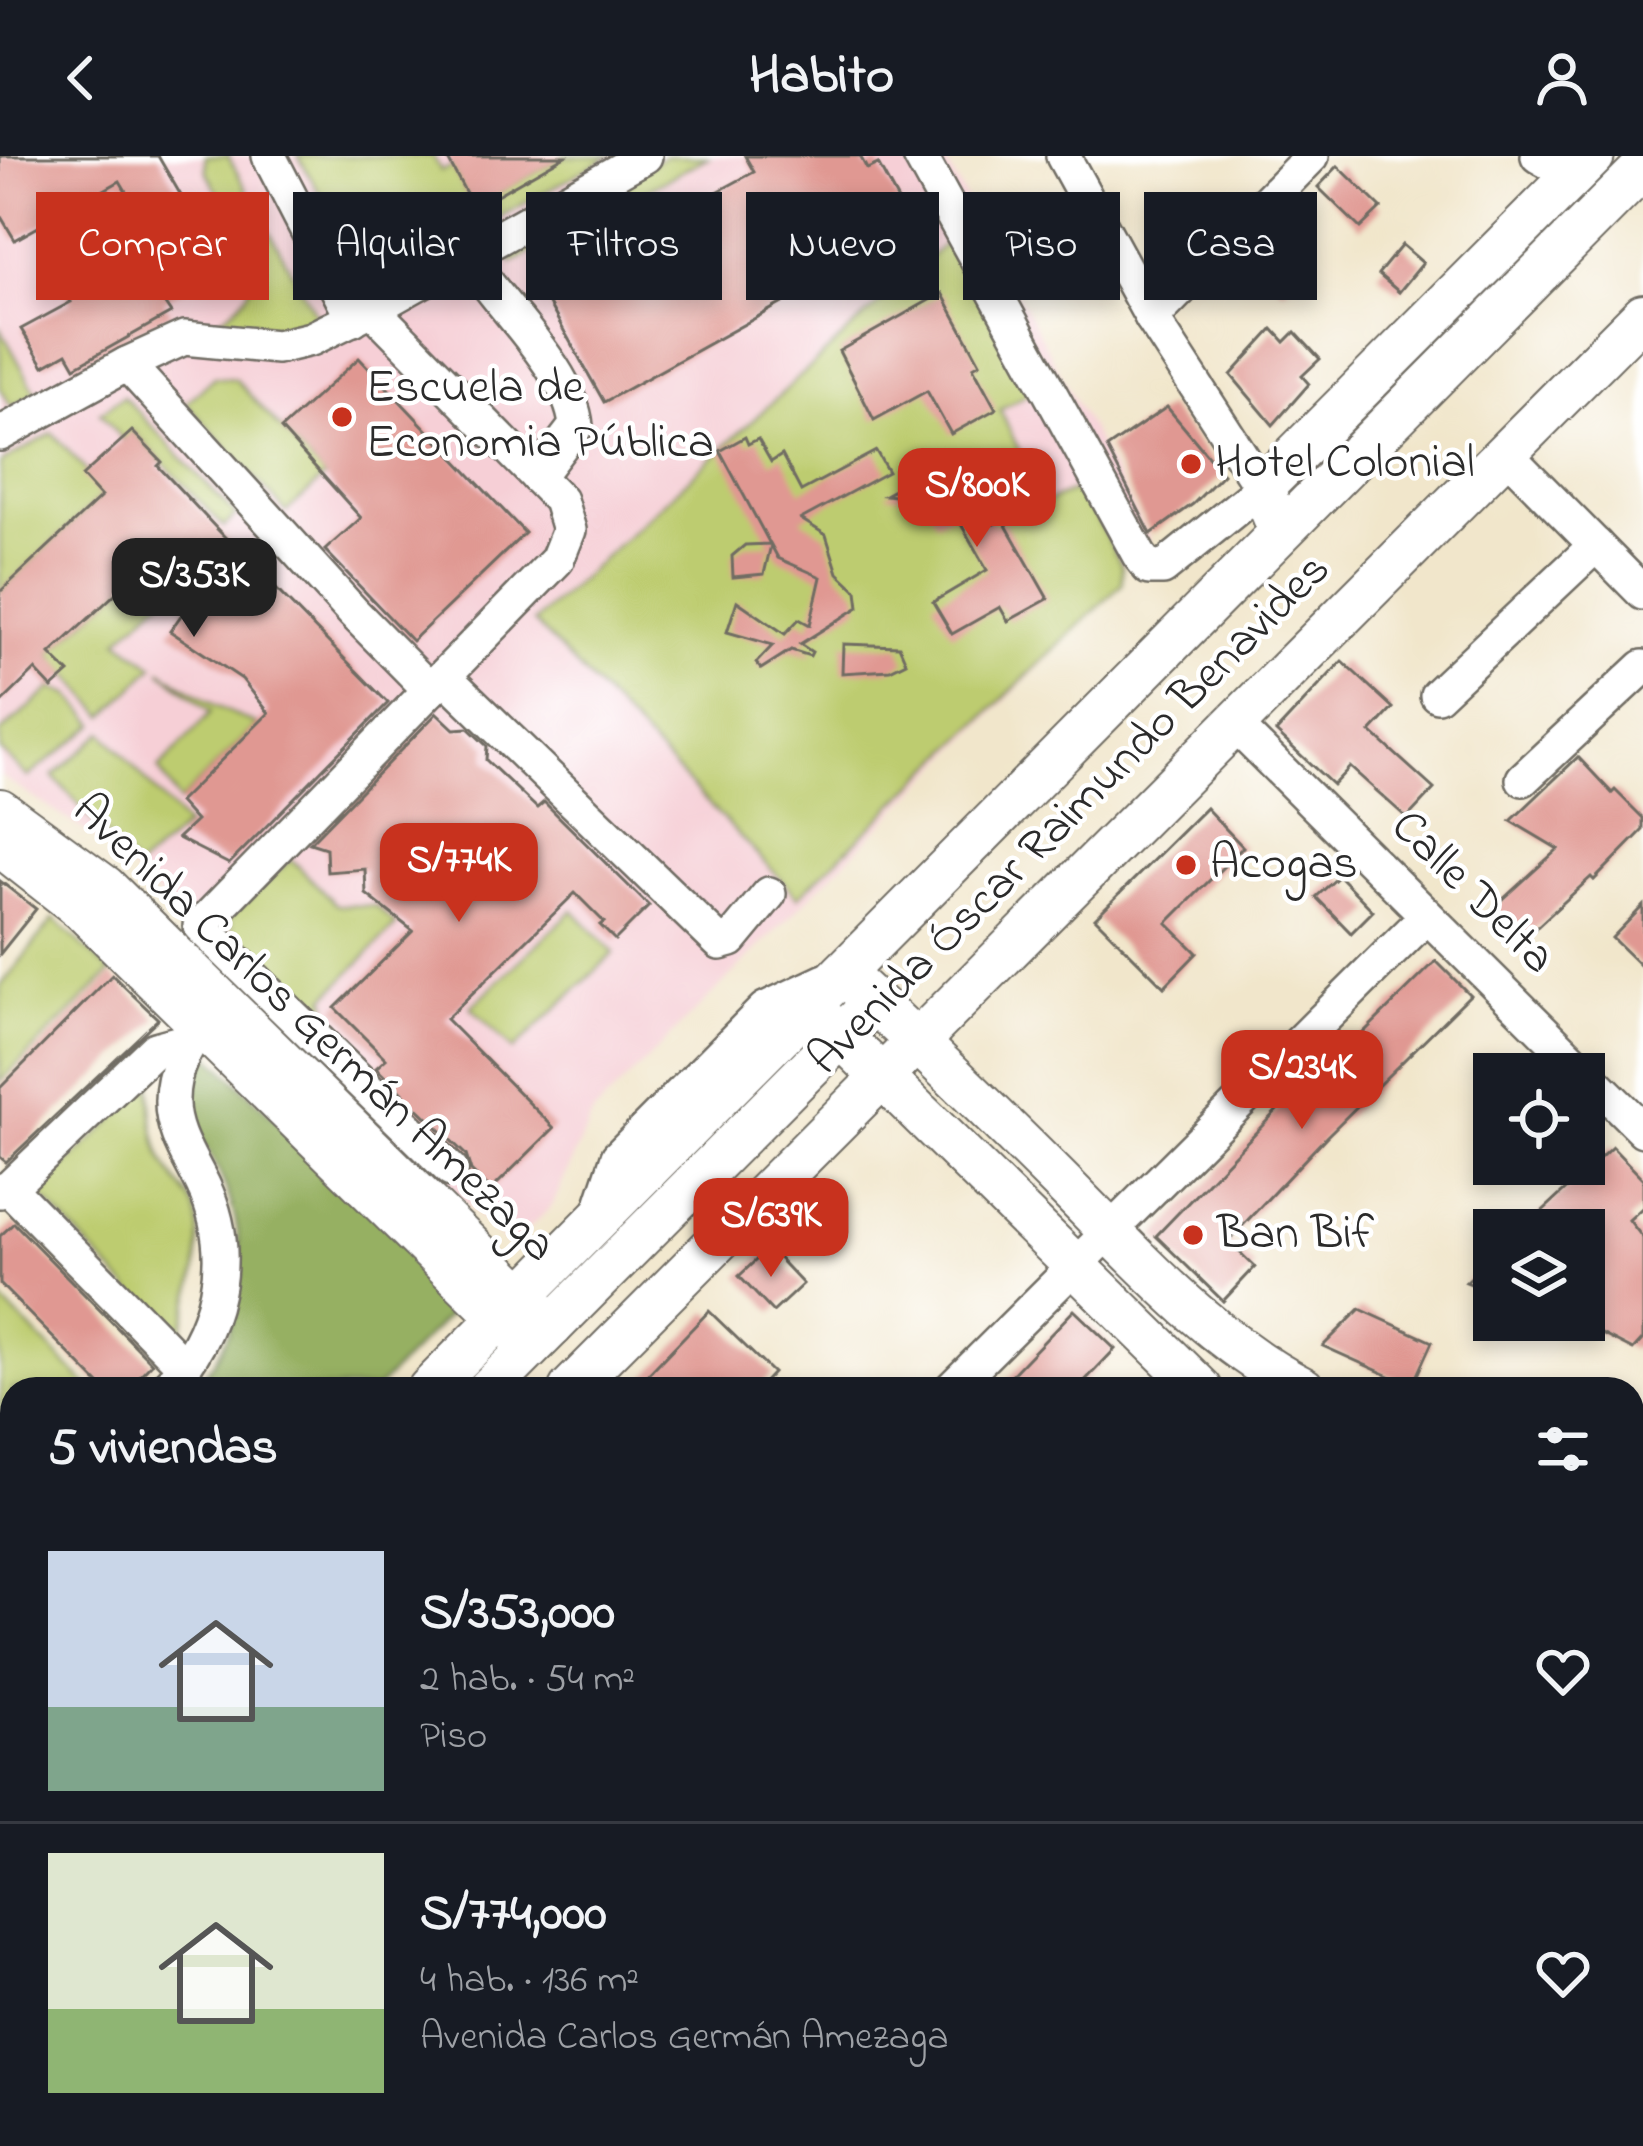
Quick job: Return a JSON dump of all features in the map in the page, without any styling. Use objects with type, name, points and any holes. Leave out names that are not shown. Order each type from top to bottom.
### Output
[{"type":"main road","name":"Avenida Óscar Raimundo Benavides","points":[[1280,530],[1262,488],[1568,163]]},
{"type":"main road","name":"Avenida Óscar Raimundo Benavides","points":[[441,1377],[1643,168]]},
{"type":"main road","name":"Avenida Óscar Raimundo Benavides","points":[[582,1377],[1643,315]]},
{"type":"main road","name":"Avenida Carlos Germán Amezaga","points":[[0,810],[105,887],[541,1337]]},
{"type":"main road","name":"Avenida Carlos Germán Amezaga","points":[[0,845],[83,910],[197,1031],[510,1306]]},
{"type":"main road","points":[[843,973],[1195,1314],[1285,1377]]},
{"type":"main road","name":"Avenida Óscar Raimundo Benavides","points":[[501,1377],[875,1002]]},
{"type":"main road","points":[[810,1006],[1188,1377]]},
{"type":"street","points":[[269,156],[363,314],[537,477],[565,512],[569,530],[557,560],[200,926],[451,1170]]},
{"type":"street","points":[[0,434],[184,338],[277,346],[311,339],[645,156]]},
{"type":"street","points":[[920,156],[1149,568],[1162,568],[1262,488],[1153,318],[1063,156]]},
{"type":"street","points":[[1153,318],[1312,156]]},
{"type":"street","points":[[499,300],[563,386],[574,410],[576,426],[537,477]]},
{"type":"street","points":[[127,364],[354,613],[720,943],[731,940],[769,893]]},
{"type":"street","points":[[1505,453],[1643,593]]},
{"type":"street","points":[[1437,695],[1596,545]]},
{"type":"street","points":[[1523,779],[1643,668]]},
{"type":"street","name":"Calle Delta","points":[[1234,724],[1643,1130]]},
{"type":"street","points":[[963,1377],[1427,916]]},
{"type":"street","points":[[597,1219],[618,1157],[765,1009],[843,973]]},
{"type":"street","points":[[174,1377],[4,1190],[155,1049],[197,1031]]},
{"type":"street","points":[[176,1377],[207,1330],[221,1275],[220,1234],[205,1190],[180,1143],[171,1101],[180,1057],[197,1031]]},
{"type":"shaded area","points":[[0,156],[943,156],[963,193],[963,300],[1021,300],[1149,537],[1146,550],[1122,566],[1122,584],[593,1114],[552,1206],[510,1247],[141,879],[93,836],[0,776]]},
{"type":"green space","points":[[205,156],[228,156],[248,192],[218,192],[206,170]]},
{"type":"green space","points":[[298,156],[433,156],[441,171],[452,166],[466,192],[319,192]]},
{"type":"green space","points":[[565,156],[610,156],[545,192],[526,192],[526,203],[502,216],[501,192]]},
{"type":"green space","points":[[665,156],[708,157],[643,192],[601,192]]},
{"type":"green space","points":[[960,229],[963,300],[994,300],[1036,389],[1000,410],[1044,503],[1080,488],[1122,566],[1122,584],[798,897],[534,622],[883,300],[939,300],[939,248]]},
{"type":"green space","points":[[269,230],[293,274],[293,300],[308,300],[318,319],[286,332],[213,323],[243,300],[269,300]]},
{"type":"green space","points":[[526,234],[526,255],[512,263],[504,246]]},
{"type":"green space","points":[[0,328],[36,393],[11,407],[0,387]]},
{"type":"green space","points":[[215,377],[235,379],[325,477],[286,512],[186,403]]},
{"type":"green space","points":[[123,396],[236,515],[224,527],[133,431],[123,440],[100,413]]},
{"type":"green space","points":[[53,433],[87,472],[101,497],[0,592],[0,463]]},
{"type":"green space","points":[[153,559],[177,585],[118,640],[154,666],[105,716],[50,654]]},
{"type":"green space","points":[[160,670],[216,706],[257,725],[179,802],[159,769],[211,712]]},
{"type":"green space","points":[[52,688],[70,695],[96,724],[28,777],[0,750],[0,733]]},
{"type":"green space","points":[[103,732],[186,826],[137,869],[53,776]]},
{"type":"green space","points":[[291,859],[337,905],[376,906],[396,925],[325,998],[328,1004],[313,1020],[234,941],[229,918]]},
{"type":"green space","points":[[573,910],[614,953],[513,1050],[471,1007]]},
{"type":"green space","points":[[54,919],[111,972],[0,1082],[0,987]]},
{"type":"green space","points":[[210,1056],[463,1300],[388,1377],[201,1377],[224,1343],[233,1318],[240,1263],[238,1235],[223,1181],[187,1113],[187,1082],[193,1062]]},
{"type":"green space","points":[[151,1084],[159,1149],[193,1205],[199,1236],[196,1273],[178,1342],[38,1192]]},
{"type":"green space","points":[[0,1299],[79,1377],[0,1377]]},
{"type":"building","points":[[0,156],[158,156],[179,192],[127,192],[120,181],[100,192],[36,192],[36,228],[15,240],[0,215]]},
{"type":"building","points":[[446,156],[565,156],[502,192],[465,192]]},
{"type":"building","points":[[745,156],[860,156],[867,169],[878,164],[893,192],[746,192],[746,300],[788,300],[604,402],[547,300],[722,300],[722,192],[717,192],[754,172]]},
{"type":"building","points":[[1338,166],[1381,208],[1360,228],[1318,187]]},
{"type":"building","points":[[1402,245],[1423,263],[1399,292],[1378,274]]},
{"type":"building","points":[[939,295],[980,363],[973,367],[996,409],[951,434],[927,391],[874,420],[839,351],[930,300],[939,300]]},
{"type":"building","points":[[165,300],[171,313],[75,367],[67,353],[44,366],[21,329],[71,302]]},
{"type":"building","points":[[1273,329],[1285,342],[1295,332],[1320,359],[1302,376],[1309,384],[1273,425],[1231,375]]},
{"type":"building","points":[[359,358],[525,533],[412,641],[325,550],[361,518],[281,429]]},
{"type":"building","points":[[1167,407],[1223,474],[1193,504],[1151,534],[1107,448]]},
{"type":"building","points":[[132,431],[218,530],[388,703],[229,864],[178,838],[196,821],[179,802],[269,713],[242,679],[170,631],[192,600],[153,559],[50,654],[69,673],[52,688],[35,670],[0,704],[0,592],[101,497],[82,476]]},
{"type":"building","points":[[745,437],[748,444],[758,439],[771,462],[782,455],[801,491],[876,451],[888,472],[801,519],[826,535],[838,573],[857,591],[859,607],[800,644],[812,652],[810,656],[791,650],[761,669],[756,663],[773,645],[727,632],[737,601],[785,634],[799,619],[810,625],[821,577],[778,558],[771,545],[764,574],[733,577],[732,556],[745,545],[770,544],[720,451]]},
{"type":"building","points":[[956,456],[994,524],[1003,520],[1048,599],[1008,621],[1000,607],[952,634],[933,602],[987,570],[954,512],[936,522],[923,499],[885,495]]},
{"type":"building","points":[[843,644],[899,646],[906,662],[890,670],[842,673]]},
{"type":"building","points":[[1342,661],[1393,708],[1371,732],[1434,789],[1407,818],[1350,767],[1333,785],[1276,732]]},
{"type":"building","points":[[437,713],[454,729],[468,728],[487,746],[486,760],[537,808],[544,802],[649,906],[615,940],[575,893],[446,1019],[554,1128],[491,1190],[471,1171],[466,1155],[376,1068],[386,1059],[335,1008],[413,931],[366,894],[365,869],[327,872],[326,848],[310,843]]},
{"type":"building","points":[[1578,757],[1643,818],[1643,830],[1594,880],[1591,877],[1525,938],[1488,913],[1558,849],[1511,821]]},
{"type":"building","points":[[1206,808],[1243,847],[1167,923],[1197,953],[1164,987],[1095,918]]},
{"type":"building","points":[[1339,876],[1373,911],[1351,933],[1316,897]]},
{"type":"building","points":[[0,881],[36,909],[0,954]]},
{"type":"building","points":[[1643,906],[1643,968],[1612,938]]},
{"type":"building","points":[[1436,961],[1470,995],[1228,1241],[1255,1267],[1223,1301],[1156,1236],[1287,1100],[1291,1104]]},
{"type":"building","points":[[112,975],[158,1019],[6,1162],[0,1157],[0,1088]]},
{"type":"building","points":[[1612,1147],[1643,1179],[1643,1207],[1629,1220],[1643,1238],[1643,1339],[1633,1350],[1605,1336],[1605,1209],[1545,1209],[1571,1185],[1605,1185],[1605,1153]]},
{"type":"building","points":[[14,1223],[152,1363],[139,1377],[92,1377],[0,1284],[0,1236]]},
{"type":"building","points":[[769,1248],[803,1284],[773,1312],[739,1276]]},
{"type":"building","points":[[1360,1309],[1432,1342],[1416,1377],[1392,1377],[1323,1346]]},
{"type":"building","points":[[1074,1310],[1115,1349],[1088,1377],[1010,1377]]},
{"type":"building","points":[[709,1311],[773,1373],[769,1377],[646,1377]]},
{"type":"place","name":"Escuela de Economia Pública","points":[[342,417]]},
{"type":"place","name":"Hotel Colonial","points":[[1191,464]]},
{"type":"place","name":"Acogas","points":[[1186,865]]},
{"type":"place","name":"Ban Bif","points":[[1193,1235]]}]
